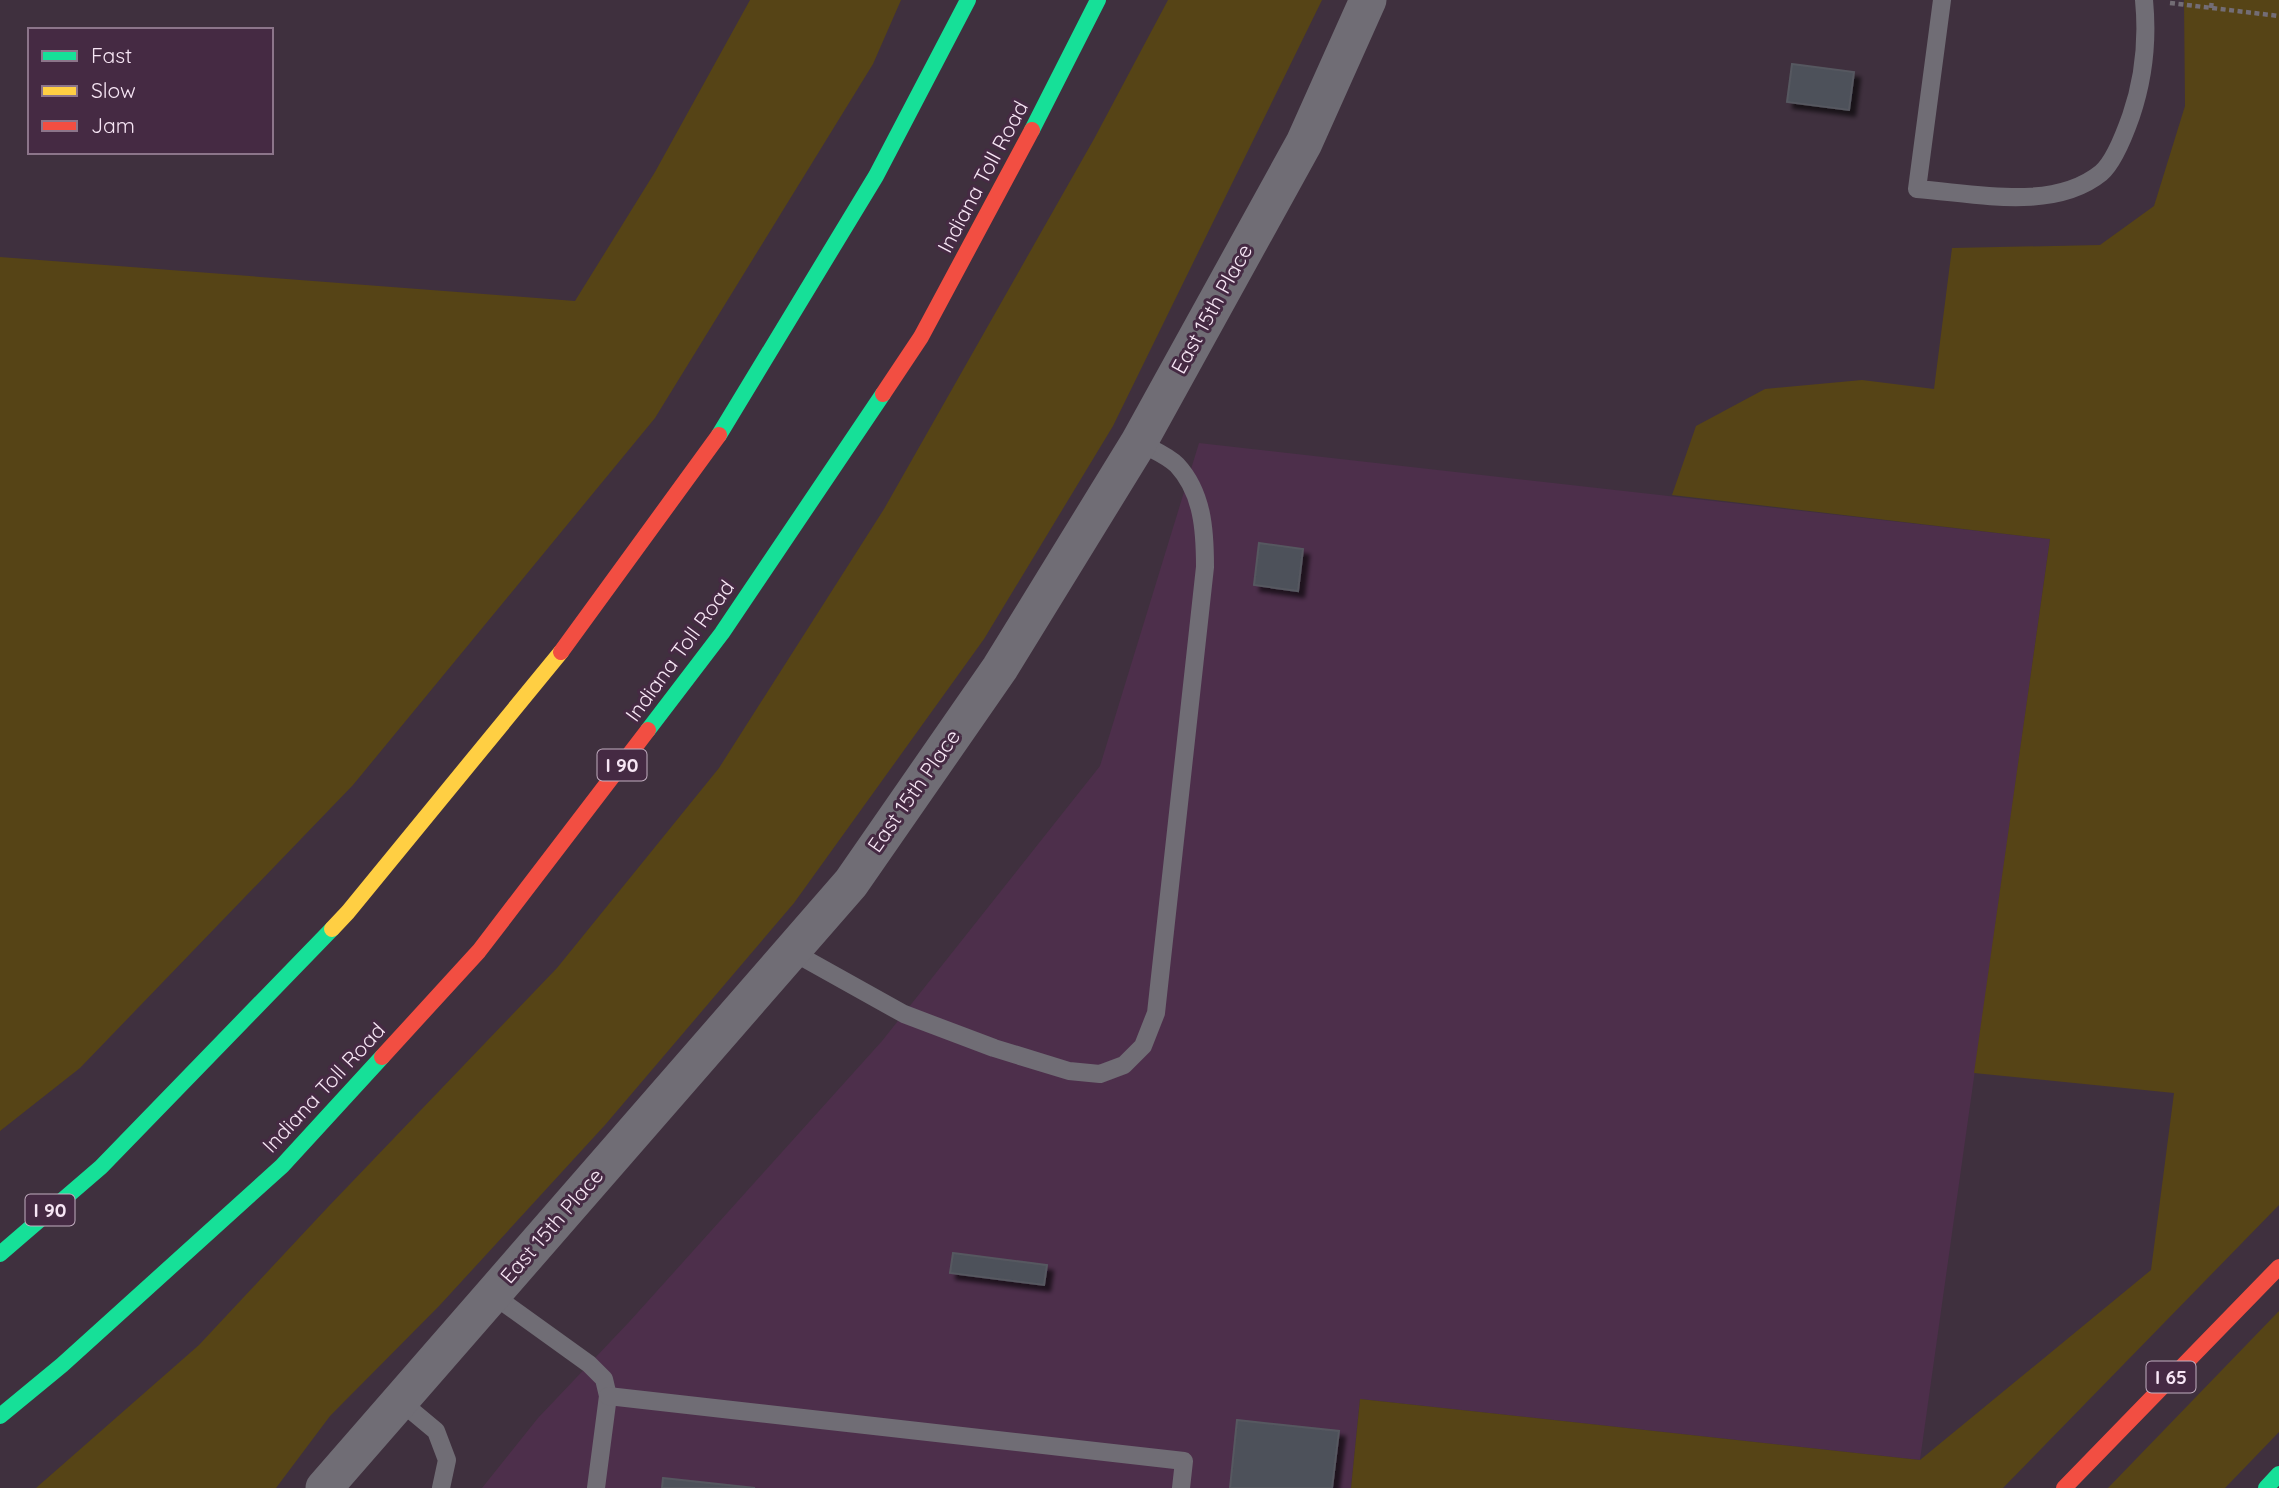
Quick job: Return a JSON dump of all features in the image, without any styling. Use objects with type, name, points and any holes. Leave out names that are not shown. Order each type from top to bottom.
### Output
[{"type":"highway","name":"I 90","points":[[0,1254],[101,1167],[348,912],[567,645],[731,419],[876,176],[968,0]]},
{"type":"highway","name":"Indiana Toll Road","points":[[0,1416],[62,1365],[282,1166],[479,951],[722,633],[921,337],[1082,37],[1098,0]]},
{"type":"highway","points":[[45,1196],[101,1167]]},
{"type":"highway","name":"I 65","points":[[2064,1488],[2279,1267]]},
{"type":"highway","points":[[2266,1488],[2279,1475]]},
{"type":"street","name":"East 15th Place","points":[[324,1488],[851,883],[1000,668],[1139,442],[1304,143],[1368,0]]},
{"type":"lane","points":[[1942,0],[1917,189],[1986,197],[2038,196],[2076,188],[2102,172],[2124,136],[2141,89],[2153,1]]},
{"type":"lane","points":[[791,951],[904,1014],[994,1048],[1069,1071],[1100,1074],[1124,1065],[1143,1046],[1156,1013],[1205,567],[1205,544],[1199,502],[1188,479],[1175,463],[1139,442]]},
{"type":"lane","points":[[493,1295],[600,1374],[608,1396],[595,1487]]},
{"type":"lane","points":[[608,1396],[1184,1461],[1181,1488]]},
{"type":"lane","points":[[400,1401],[436,1432],[447,1460],[441,1488]]},
{"type":"path","points":[[2211,8],[2212,0]]},
{"type":"path","points":[[2153,1],[2279,16]]},
{"type":"shaded area","points":[[750,0],[901,0],[873,64],[655,418],[353,785],[80,1068],[0,1131],[0,257],[575,301],[655,172]]},
{"type":"shaded area","points":[[1168,0],[1322,0],[1113,426],[984,639],[794,903],[605,1125],[440,1305],[330,1416],[276,1488],[36,1488],[199,1345],[557,968],[719,768],[884,509],[1094,139]]},
{"type":"shaded area","points":[[2184,0],[2279,0],[2279,1205],[2003,1488],[1351,1488],[1360,1399],[1920,1460],[2151,1270],[2174,1093],[1974,1073],[2050,539],[1672,495],[1696,426],[1765,389],[1862,380],[1934,389],[1952,248],[2100,245],[2154,206],[2185,106]]},
{"type":"shaded area","points":[[1199,443],[2050,539],[1920,1460],[1360,1399],[1351,1488],[482,1488],[538,1418],[630,1321],[882,1041],[1100,766]]},
{"type":"shaded area","points":[[2279,1311],[2279,1432],[2225,1488],[2108,1488]]},
{"type":"building","points":[[1792,64],[1854,72],[1849,110],[1787,102]]},
{"type":"building","points":[[1259,543],[1303,549],[1298,591],[1254,585]]},
{"type":"building","points":[[953,1253],[1047,1265],[1044,1285],[950,1273]]},
{"type":"building","points":[[1237,1420],[1339,1431],[1332,1488],[1230,1488]]},
{"type":"building","points":[[663,1478],[755,1488],[662,1488]]},
{"type":"traffic: fast","points":[[719,435],[876,176],[968,0]]},
{"type":"traffic: fast","points":[[1032,130],[1098,0]]},
{"type":"traffic: fast","points":[[648,730],[722,633],[883,394]]},
{"type":"traffic: fast","points":[[0,1254],[101,1167],[332,929]]},
{"type":"traffic: fast","points":[[0,1416],[62,1365],[282,1166],[382,1057]]},
{"type":"traffic: fast","points":[[2266,1488],[2279,1474]]},
{"type":"traffic: slow","points":[[332,929],[561,652]]},
{"type":"traffic: jam","points":[[883,394],[921,337],[1032,130]]},
{"type":"traffic: jam","points":[[561,652],[719,435]]},
{"type":"traffic: jam","points":[[382,1057],[479,951],[648,730]]},
{"type":"traffic: jam","points":[[2064,1488],[2279,1267]]}]
